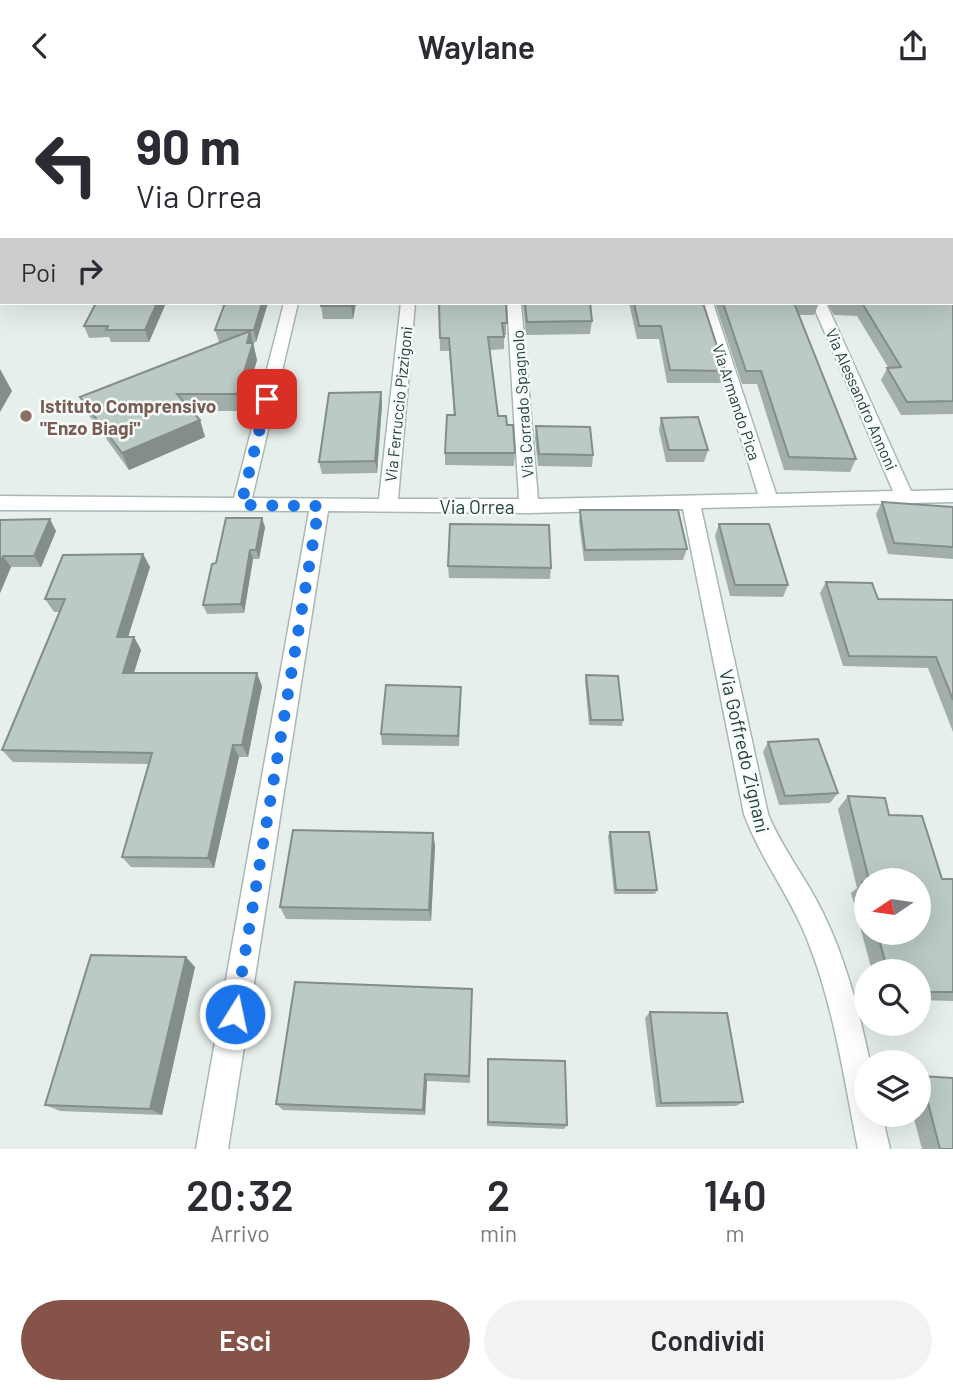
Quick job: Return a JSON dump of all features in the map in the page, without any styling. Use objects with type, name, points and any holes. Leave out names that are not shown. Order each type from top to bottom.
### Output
[{"type":"street","points":[[241,505],[291,305]]},
{"type":"street","name":"Via Ferruccio Pizzigoni","points":[[388,505],[408,305]]},
{"type":"street","name":"Via Corrado Spagnolo","points":[[514,305],[529,506]]},
{"type":"street","name":"Via Armando Pica","points":[[707,305],[769,501]]},
{"type":"street","name":"Via Alessandro Annoni","points":[[821,305],[904,496]]},
{"type":"street","name":"Via Orrea","points":[[0,503],[529,506],[953,496]]},
{"type":"street","name":"Via Goffredo Zignani","points":[[691,504],[756,814],[768,845],[809,913],[827,953],[874,1149]]},
{"type":"street","points":[[212,1149],[319,506]]},
{"type":"building","points":[[95,305],[156,305],[145,330],[106,330],[108,326],[84,326]]},
{"type":"building","points":[[224,305],[261,305],[254,330],[215,330]]},
{"type":"building","points":[[439,305],[506,305],[507,323],[502,323],[504,337],[488,337],[498,416],[506,416],[507,425],[513,425],[515,453],[445,453],[447,415],[455,415],[449,338],[440,338]]},
{"type":"building","points":[[525,305],[590,305],[592,321],[527,322]]},
{"type":"building","points":[[634,305],[704,305],[725,371],[670,370],[661,326],[639,326]]},
{"type":"building","points":[[724,305],[795,305],[856,459],[789,457],[761,371],[746,371]]},
{"type":"building","points":[[863,305],[953,305],[953,401],[907,402],[887,368],[901,367]]},
{"type":"building","points":[[250,331],[247,343],[253,343],[237,394],[177,394],[200,420],[122,453],[80,397]]},
{"type":"building","points":[[381,392],[375,461],[319,462],[329,393]]},
{"type":"building","points":[[698,417],[708,450],[669,450],[661,418]]},
{"type":"building","points":[[536,426],[590,427],[593,455],[539,454]]},
{"type":"building","points":[[882,502],[953,507],[953,547],[894,543]]},
{"type":"building","points":[[580,510],[678,510],[687,549],[585,550]]},
{"type":"building","points":[[226,518],[262,518],[256,550],[250,550],[241,604],[203,605],[212,564],[216,563]]},
{"type":"building","points":[[50,519],[34,556],[3,556],[0,563],[0,520]]},
{"type":"building","points":[[450,524],[549,525],[551,568],[448,566]]},
{"type":"building","points":[[719,524],[769,524],[788,585],[735,585]]},
{"type":"building","points":[[143,554],[117,637],[134,637],[123,673],[257,673],[242,745],[233,745],[208,858],[122,857],[152,753],[2,750],[65,599],[45,599],[63,555]]},
{"type":"building","points":[[826,582],[872,583],[878,599],[953,600],[953,700],[936,657],[849,656]]},
{"type":"building","points":[[586,675],[618,676],[623,720],[591,720]]},
{"type":"building","points":[[386,685],[461,687],[458,736],[381,734]]},
{"type":"building","points":[[818,739],[838,793],[785,796],[768,742]]},
{"type":"building","points":[[848,796],[885,798],[889,815],[922,816],[942,879],[953,879],[953,992],[931,992],[931,959],[885,959],[880,945],[931,945],[931,868],[866,868]]},
{"type":"building","points":[[293,830],[433,833],[429,910],[280,907]]},
{"type":"building","points":[[610,832],[649,832],[657,890],[616,890]]},
{"type":"building","points":[[91,955],[186,957],[150,1109],[45,1105]]},
{"type":"building","points":[[295,982],[472,989],[469,1076],[425,1074],[423,1110],[276,1104]]},
{"type":"building","points":[[650,1012],[727,1013],[743,1102],[661,1103]]},
{"type":"building","points":[[488,1059],[565,1061],[567,1125],[488,1122]]},
{"type":"building","points":[[931,1077],[953,1078],[953,1149],[940,1149],[931,1114]]},
{"type":"place","name":"Istituto Comprensivo \"Enzo Biagi\"","points":[[26,416]]},
{"type":"route","points":[[235,1014],[319,506],[241,505],[267,399]]}]
